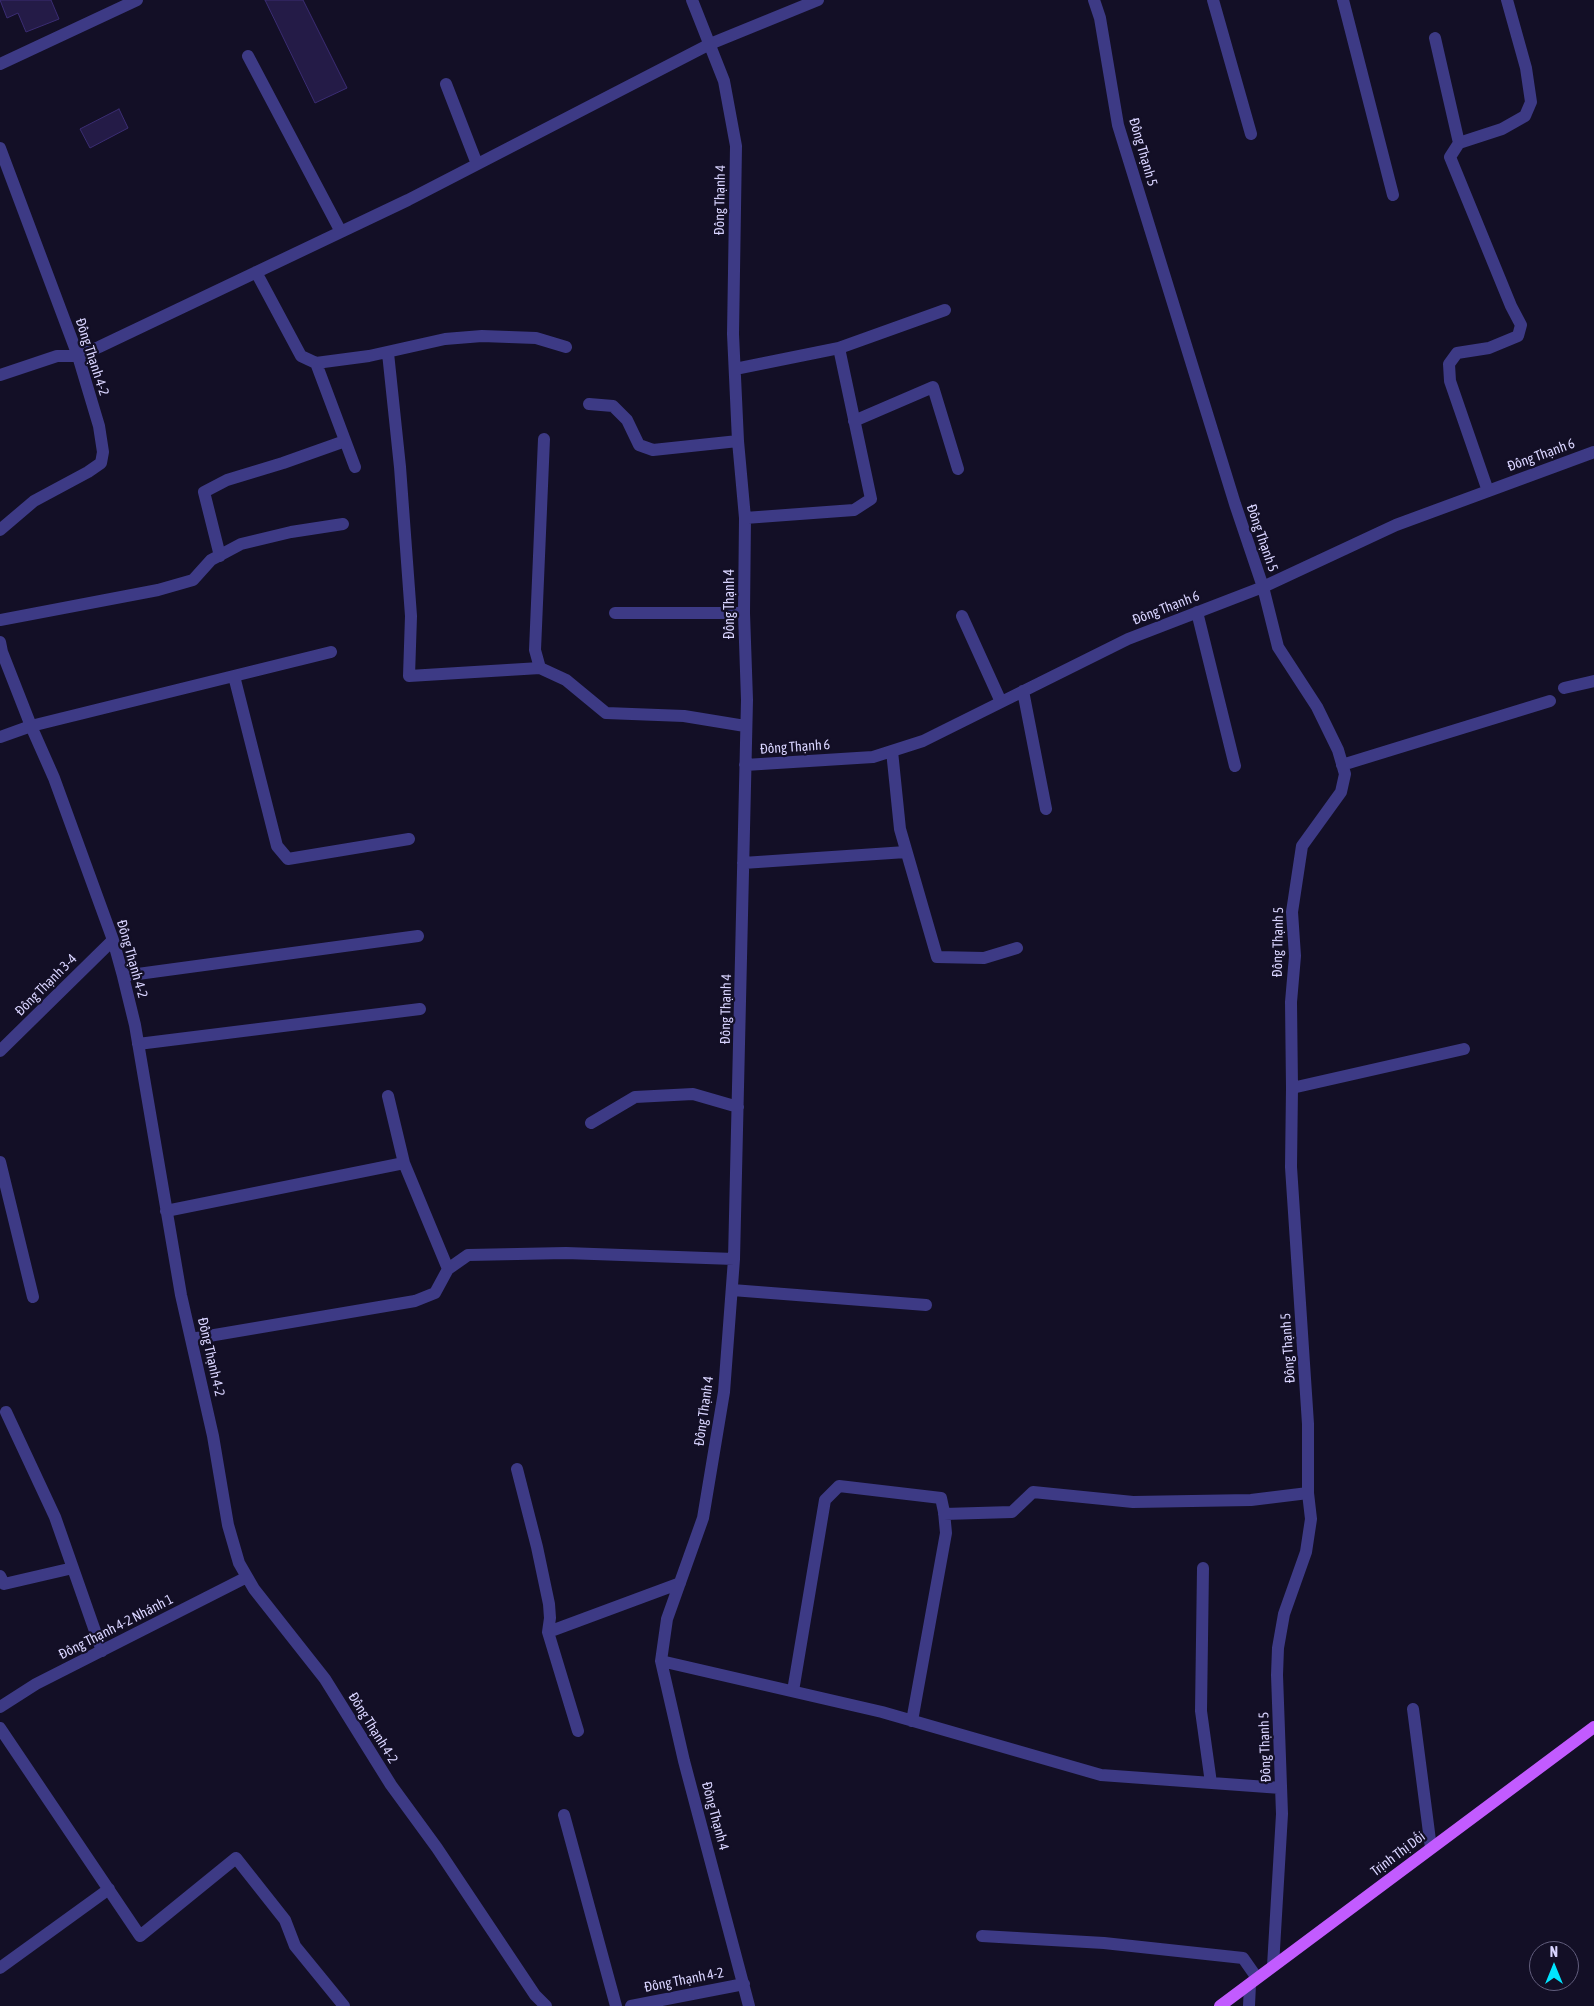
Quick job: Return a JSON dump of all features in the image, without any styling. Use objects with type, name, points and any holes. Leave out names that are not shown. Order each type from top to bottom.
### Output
[{"type":"main road","name":"Trịnh Thị Dối","points":[[1220,2006],[1594,1727]]},
{"type":"street","points":[[0,64],[137,0]]},
{"type":"street","name":"Đông Thạnh 4","points":[[692,0],[724,81],[736,146],[733,334],[738,441],[745,518],[744,613],[747,700],[734,1259],[724,1392],[702,1518],[667,1619],[661,1661],[684,1761],[749,2006]]},
{"type":"street","points":[[0,376],[57,356],[78,356],[341,232],[710,44],[818,0]]},
{"type":"street","name":"Đông Thạnh 5","points":[[1094,0],[1100,18],[1118,125],[1232,494],[1263,587],[1278,647],[1317,706],[1338,750],[1344,774],[1341,792],[1302,846],[1292,912],[1295,956],[1291,1002],[1291,1167],[1308,1424],[1308,1493],[1311,1518],[1306,1552],[1284,1614],[1278,1648],[1277,1675],[1282,1814],[1273,1966]]},
{"type":"street","points":[[1213,0],[1251,134]]},
{"type":"street","points":[[1343,0],[1393,195]]},
{"type":"street","points":[[1488,491],[1450,381],[1449,364],[1456,353],[1489,348],[1518,336],[1521,325],[1511,306],[1450,157],[1459,143],[1502,129],[1525,116],[1531,102],[1526,68],[1507,0]]},
{"type":"street","points":[[1435,38],[1459,143]]},
{"type":"street","points":[[248,56],[341,232]]},
{"type":"street","points":[[446,84],[477,164]]},
{"type":"street","name":"Đông Thạnh 4-2","points":[[0,148],[78,356],[99,426],[103,452],[101,463],[34,502],[0,530]]},
{"type":"street","points":[[256,272],[301,356],[316,363],[388,353],[445,339],[482,336],[536,338],[566,347]]},
{"type":"street","points":[[735,369],[839,348],[945,310]]},
{"type":"street","points":[[745,518],[854,510],[870,499],[839,348]]},
{"type":"street","points":[[388,353],[400,467],[411,616],[409,676],[540,668],[566,680],[606,713],[684,716],[745,726]]},
{"type":"street","points":[[316,363],[354,467]]},
{"type":"street","points":[[854,420],[933,388],[958,469]]},
{"type":"street","points":[[589,404],[612,406],[628,420],[639,445],[653,450],[738,441]]},
{"type":"street","points":[[540,668],[534,650],[544,439]]},
{"type":"street","points":[[220,556],[204,492],[227,480],[283,464],[345,441]]},
{"type":"street","name":"Đông Thạnh 6","points":[[745,765],[873,757],[923,741],[1128,639],[1263,587],[1396,525],[1594,452]]},
{"type":"street","points":[[0,620],[158,590],[193,580],[212,560],[241,544],[291,532],[342,524]]},
{"type":"street","points":[[1197,612],[1235,766]]},
{"type":"street","points":[[615,614],[744,613]]},
{"type":"street","points":[[962,616],[1001,702]]},
{"type":"street","name":"Đông Thạnh 4-2","points":[[0,642],[2,652],[31,726],[54,778],[113,940],[123,976],[138,1044],[166,1211],[191,1339],[213,1436],[228,1525],[239,1563],[254,1589],[325,1679],[391,1785],[437,1848],[535,1995],[546,2006]]},
{"type":"street","points":[[0,737],[31,726],[331,652]]},
{"type":"street","points":[[234,676],[278,846],[288,859],[409,838]]},
{"type":"street","points":[[1564,688],[1594,680]]},
{"type":"street","points":[[1023,692],[1046,809]]},
{"type":"street","points":[[1342,765],[1550,701]]},
{"type":"street","points":[[892,751],[900,829],[937,957],[984,958],[1017,948]]},
{"type":"street","points":[[743,863],[906,852]]},
{"type":"street","points":[[123,976],[418,936]]},
{"type":"street","name":"Đông Thạnh 3-4","points":[[0,1051],[113,940]]},
{"type":"street","points":[[138,1044],[420,1008]]},
{"type":"street","points":[[1292,1088],[1464,1049]]},
{"type":"street","points":[[591,1122],[635,1097],[693,1094],[738,1107]]},
{"type":"street","points":[[388,1096],[404,1163],[448,1269]]},
{"type":"street","points":[[0,1162],[33,1297]]},
{"type":"street","points":[[166,1211],[404,1163]]},
{"type":"street","points":[[191,1339],[415,1301],[436,1292],[448,1269],[468,1255],[566,1253],[734,1259]]},
{"type":"street","points":[[732,1290],[926,1305]]},
{"type":"street","points":[[6,1412],[55,1517],[102,1650]]},
{"type":"street","points":[[517,1469],[549,1604],[548,1632],[578,1731]]},
{"type":"street","points":[[792,1692],[825,1500],[839,1486],[941,1498],[946,1533],[912,1721]]},
{"type":"street","points":[[944,1514],[1012,1512],[1033,1492],[1133,1502],[1251,1500],[1308,1493]]},
{"type":"street","points":[[0,1576],[4,1584],[73,1568]]},
{"type":"street","points":[[1203,1568],[1201,1711],[1212,1783]]},
{"type":"street","name":"Đông Thạnh 4-2 Nhánh 1","points":[[0,1707],[36,1684],[247,1578]]},
{"type":"street","points":[[548,1632],[680,1583]]},
{"type":"street","points":[[661,1661],[912,1721],[1101,1775],[1281,1788]]},
{"type":"street","points":[[1413,1709],[1431,1848]]},
{"type":"street","points":[[0,1728],[140,1936],[236,1858],[285,1920],[295,1946],[344,2006]]},
{"type":"street","points":[[564,1815],[616,2006]]},
{"type":"street","points":[[0,1968],[109,1889]]},
{"type":"street","points":[[982,1936],[1104,1943],[1242,1958],[1253,1981],[1249,2006]]},
{"type":"street","name":"Đông Thạnh 4-2","points":[[631,2006],[744,1984]]},
{"type":"building","points":[[0,0],[51,0],[59,19],[26,32],[18,13],[7,18]]},
{"type":"building","points":[[265,0],[303,0],[347,88],[315,103]]},
{"type":"building","points":[[119,109],[128,128],[90,148],[80,129]]}]
